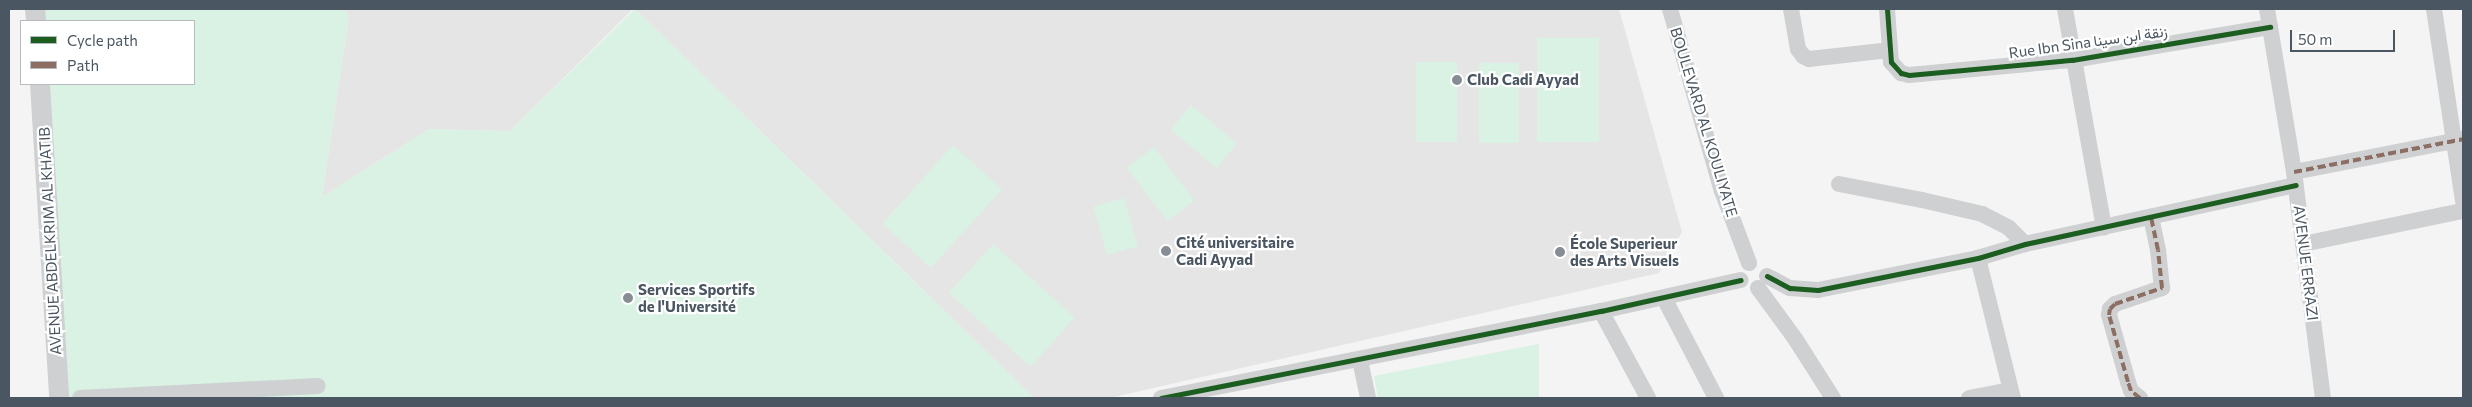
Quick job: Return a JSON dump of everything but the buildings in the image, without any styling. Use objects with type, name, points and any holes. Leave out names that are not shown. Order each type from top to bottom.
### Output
[{"type":"street","name":"BOULEVARD AL KOULIYATE","points":[[1670,9],[1722,191],[1749,263]]},
{"type":"street","points":[[1791,9],[1798,49],[1803,56],[1809,59],[1890,50],[1887,9]]},
{"type":"street","points":[[2065,9],[2072,60],[2104,228]]},
{"type":"street","name":"AVENUE ERRAZI","points":[[2267,9],[2295,178],[2323,398]]},
{"type":"street","points":[[2434,9],[2458,140],[2463,201]]},
{"type":"street","name":"Rue Ibn Sina زنقة ابن سينا","points":[[1890,50],[1894,68],[1900,73],[1909,75],[2072,60],[2270,26]]},
{"type":"street","name":"AVENUE ABDELKRIM AL KHATIB","points":[[40,85],[59,398]]},
{"type":"street","points":[[1833,398],[1762,282],[1764,267],[1754,262],[1749,263],[1742,270],[1741,280],[1748,288],[1762,282],[1807,291],[1978,258],[2025,244],[2150,217],[2295,178],[2458,140]]},
{"type":"street","points":[[1839,184],[1982,214],[2009,228],[2025,244]]},
{"type":"street","points":[[2303,244],[2463,211]]},
{"type":"street","points":[[2140,398],[2131,390],[2128,382],[2109,315],[2110,309],[2115,304],[2162,288],[2158,250],[2150,217]]},
{"type":"street","points":[[1969,398],[2011,394],[1978,258]]},
{"type":"street","points":[[1161,398],[1601,311],[1741,280]]},
{"type":"street","points":[[1664,298],[1716,398]]},
{"type":"street","points":[[1601,311],[1648,398]]},
{"type":"street","points":[[1360,360],[1368,398]]},
{"type":"street","points":[[80,398],[318,386]]},
{"type":"shaded area","points":[[343,9],[633,9],[510,131],[429,129],[322,197],[349,15]]},
{"type":"shaded area","name":"Cité universitaire Cadi Ayyad","points":[[635,9],[1619,9],[1682,232],[1659,273],[1110,398],[1034,398]]},
{"type":"green space","name":"Services Sportifs de l'Université","points":[[43,9],[343,9],[349,15],[322,197],[429,129],[510,131],[635,9],[1034,398],[57,398],[42,85],[195,85],[195,20],[39,20]]},
{"type":"green space","points":[[1537,38],[1599,38],[1599,142],[1537,142]]},
{"type":"green space","points":[[1416,62],[1457,62],[1457,142],[1416,142]]},
{"type":"green space","points":[[1479,63],[1519,63],[1519,143],[1479,143]]},
{"type":"green space","points":[[1191,105],[1237,144],[1216,168],[1170,130]]},
{"type":"green space","points":[[953,145],[1002,189],[931,268],[882,224]]},
{"type":"green space","points":[[1154,147],[1194,201],[1167,221],[1127,167]]},
{"type":"green space","points":[[1124,198],[1138,246],[1107,255],[1093,207]]},
{"type":"green space","points":[[993,244],[1075,318],[1031,367],[949,293]]},
{"type":"green space","points":[[1539,344],[1539,398],[1378,398],[1374,376]]},
{"type":"marked path","points":[[2294,172],[2463,139]]},
{"type":"marked path","points":[[2140,398],[2131,391],[2109,315],[2110,309],[2115,304],[2162,288],[2158,250],[2151,217]]},
{"type":"cycle path","points":[[1887,9],[1891,62],[1901,73],[1909,75],[2072,60],[2270,27]]},
{"type":"cycle path","points":[[1767,276],[1790,288],[1818,290],[1978,258],[2025,244],[2296,185]]},
{"type":"cycle path","points":[[1161,398],[1601,311],[1741,280]]},
{"type":"place","name":"Club Cadi Ayyad","points":[[1457,80]]},
{"type":"place","name":"Cité universitaire Cadi Ayyad","points":[[1166,251]]},
{"type":"place","name":"École Superieur des Arts Visuels","points":[[1560,252]]},
{"type":"place","name":"Services Sportifs de l'Université","points":[[628,298]]}]
